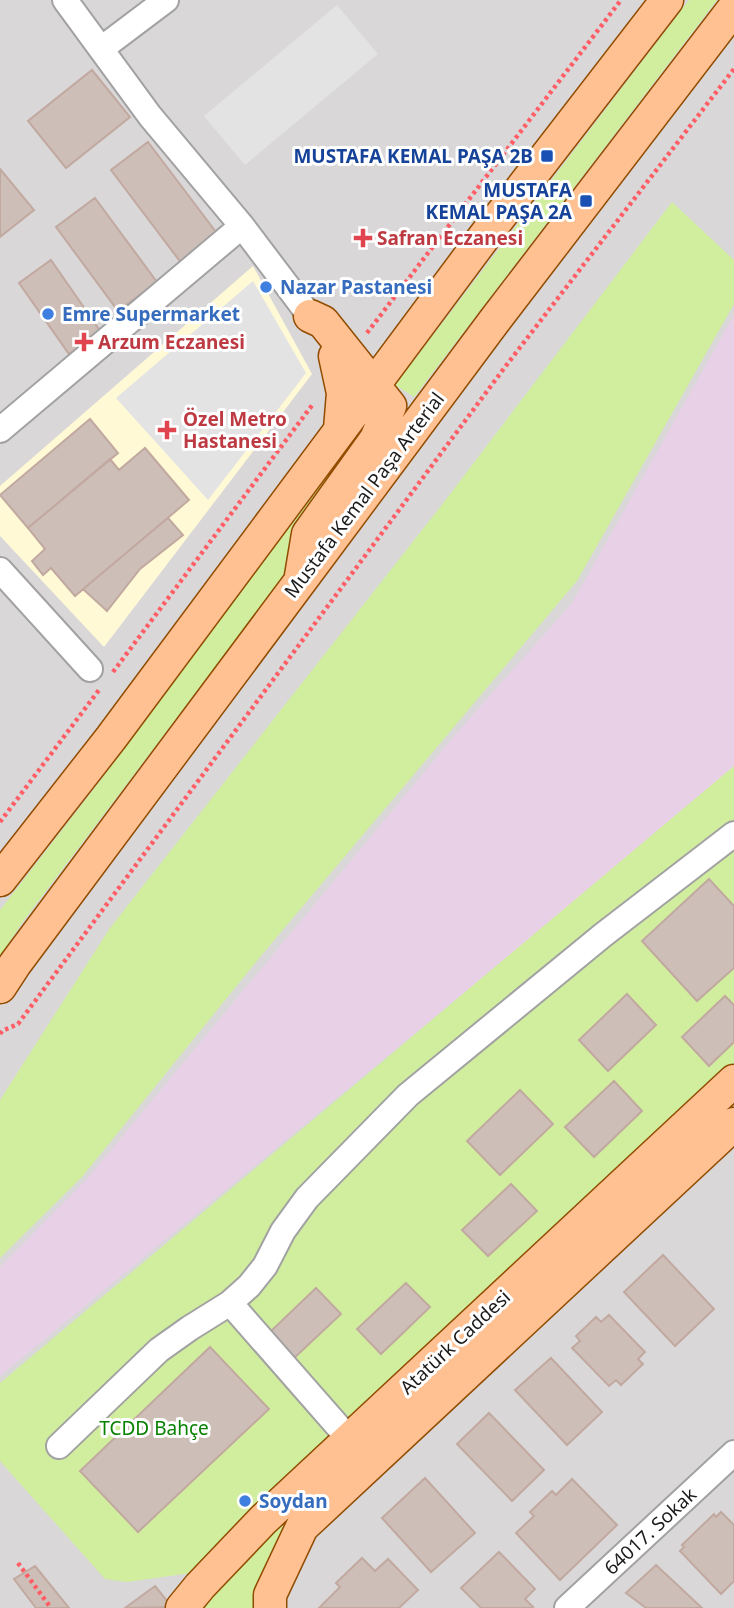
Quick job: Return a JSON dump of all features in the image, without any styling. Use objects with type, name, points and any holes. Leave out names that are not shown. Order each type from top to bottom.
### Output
[{"type":"main road","points":[[0,880],[111,738],[340,429],[375,397],[407,341],[667,0]]},
{"type":"main road","name":"Mustafa Kemal Paşa Arterial","points":[[0,987],[476,345],[734,8]]},
{"type":"main road","points":[[310,316],[323,322],[343,356],[375,397],[404,411],[426,396],[459,349],[476,345]]},
{"type":"main road","points":[[343,356],[375,354],[407,341]]},
{"type":"main road","points":[[340,429],[343,356]]},
{"type":"main road","points":[[301,580],[308,534],[376,439],[375,397]]},
{"type":"main road","name":"Atatürk Caddesi","points":[[182,1608],[263,1520],[734,1081]]},
{"type":"main road","name":"Atatürk Caddesi","points":[[270,1608],[270,1595],[302,1527],[734,1125]]},
{"type":"street","points":[[65,0],[150,116],[242,226],[310,316]]},
{"type":"street","points":[[102,50],[166,0]]},
{"type":"street","points":[[1,427],[242,226]]},
{"type":"street","points":[[0,570],[90,669]]},
{"type":"street","points":[[59,1446],[159,1350],[230,1303],[265,1266],[283,1231],[307,1198],[408,1095],[603,935],[734,834]]},
{"type":"street","points":[[230,1303],[350,1440]]},
{"type":"street","name":"64017. Sokak","points":[[567,1608],[734,1453]]},
{"type":"path","points":[[0,822],[343,356],[621,0]]},
{"type":"path","points":[[0,1034],[18,1024],[496,378],[734,69]]},
{"type":"path","points":[[18,1563],[51,1608]]},
{"type":"shaded area","points":[[0,0],[734,0],[734,1608],[0,1608]]},
{"type":"shaded area","points":[[337,5],[378,54],[245,165],[204,116]]},
{"type":"shaded area","name":"Özel Metro Hastanesi","points":[[253,266],[312,374],[104,647],[0,536],[0,486]]},
{"type":"shaded area","points":[[253,281],[306,373],[208,500],[116,398]]},
{"type":"shaded area","points":[[734,315],[734,770],[0,1376],[0,1267],[87,1179],[455,735],[572,603]]},
{"type":"green space","points":[[689,0],[717,0],[414,397],[395,385]]},
{"type":"green space","points":[[672,202],[734,260],[734,304],[577,581],[260,957],[82,1177],[0,1258],[0,1100],[110,928],[444,502]]},
{"type":"green space","points":[[362,429],[372,435],[286,573],[24,920],[0,956],[0,910],[97,785]]},
{"type":"green space","name":"TCDD Bahçe","points":[[734,766],[734,1068],[230,1540],[191,1573],[127,1582],[105,1579],[0,1461],[0,1383]]},
{"type":"green space","points":[[734,1096],[734,1106],[381,1437],[257,1608],[201,1608],[275,1528]]},
{"type":"building","points":[[92,70],[130,117],[66,168],[28,121]]},
{"type":"building","points":[[148,142],[219,236],[182,264],[111,170]]},
{"type":"building","points":[[0,169],[34,210],[0,237]]},
{"type":"building","points":[[95,198],[157,282],[118,311],[56,227]]},
{"type":"building","points":[[51,260],[101,332],[69,354],[19,283]]},
{"type":"building","points":[[90,419],[118,453],[28,528],[0,495]]},
{"type":"building","points":[[145,448],[189,500],[75,596],[51,568],[43,575],[32,561],[45,549],[28,528],[110,459],[119,470]]},
{"type":"building","points":[[168,518],[183,535],[140,569],[107,611],[83,589]]},
{"type":"building","points":[[709,879],[734,906],[734,968],[697,1001],[642,941]]},
{"type":"building","points":[[627,994],[656,1025],[608,1071],[579,1040]]},
{"type":"building","points":[[725,996],[734,1005],[734,1042],[709,1066],[682,1037]]},
{"type":"building","points":[[614,1081],[642,1111],[594,1157],[565,1127]]},
{"type":"building","points":[[520,1090],[553,1124],[500,1175],[467,1141]]},
{"type":"building","points":[[511,1184],[537,1211],[488,1256],[462,1230]]},
{"type":"building","points":[[663,1255],[714,1309],[675,1346],[624,1292]]},
{"type":"building","points":[[406,1283],[430,1307],[381,1354],[357,1329]]},
{"type":"building","points":[[316,1288],[341,1314],[294,1358],[270,1332]]},
{"type":"building","points":[[609,1315],[645,1352],[638,1359],[643,1364],[621,1385],[616,1380],[609,1386],[572,1348],[580,1341],[576,1336],[596,1317],[601,1322]]},
{"type":"building","points":[[210,1347],[269,1409],[138,1532],[80,1471]]},
{"type":"building","points":[[551,1358],[602,1412],[567,1445],[515,1390]]},
{"type":"building","points":[[489,1413],[544,1470],[512,1501],[457,1444]]},
{"type":"building","points":[[425,1478],[475,1533],[431,1572],[382,1518]]},
{"type":"building","points":[[572,1479],[617,1525],[560,1580],[516,1533],[534,1516],[530,1512],[552,1491],[556,1495]]},
{"type":"building","points":[[721,1512],[734,1525],[734,1581],[721,1594],[680,1551],[684,1547],[682,1545],[714,1514],[716,1517]]},
{"type":"building","points":[[499,1552],[535,1589],[525,1599],[533,1607],[481,1608],[461,1588]]},
{"type":"building","points":[[362,1558],[375,1571],[388,1559],[418,1590],[399,1608],[319,1608],[340,1587],[336,1583]]},
{"type":"building","points":[[656,1565],[702,1608],[646,1608],[626,1593]]},
{"type":"building","points":[[35,1566],[69,1608],[36,1608],[14,1579]]},
{"type":"building","points":[[155,1586],[172,1607],[125,1608]]},
{"type":"place","name":"MUSTAFA KEMAL PAŞA 2B","points":[[547,156]]},
{"type":"place","name":"MUSTAFA KEMAL PAŞA 2A","points":[[586,201]]},
{"type":"place","name":"Safran Eczanesi","points":[[363,238]]},
{"type":"place","name":"Nazar Pastanesi","points":[[266,287]]},
{"type":"place","name":"Emre Supermarket","points":[[48,314]]},
{"type":"place","name":"Arzum Eczanesi","points":[[84,342]]},
{"type":"place","name":"Özel Metro Hastanesi","points":[[167,430]]},
{"type":"place","name":"Soydan","points":[[245,1501]]}]
